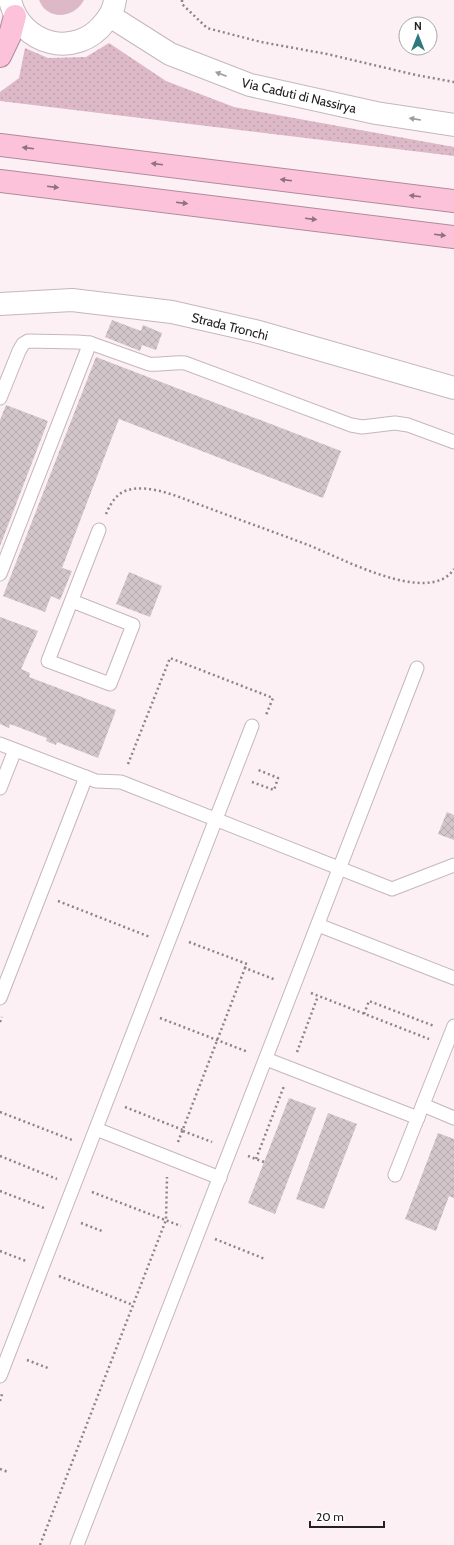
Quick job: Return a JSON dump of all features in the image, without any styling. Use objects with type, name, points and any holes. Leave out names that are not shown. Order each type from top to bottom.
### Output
[{"type":"highway","points":[[0,56],[10,34],[10,6]]},
{"type":"highway","points":[[0,144],[454,201]]},
{"type":"highway","points":[[0,181],[454,237]]},
{"type":"street","points":[[10,6],[24,28],[37,38],[54,44],[70,44],[86,39],[100,29],[113,8]]},
{"type":"street","name":"Via Caduti di Nassirya","points":[[113,8],[170,54],[250,85],[376,113],[454,125]]},
{"type":"street","name":"Strada Tronchi","points":[[0,304],[72,300],[172,312],[260,332],[454,388]]},
{"type":"lane","points":[[0,398],[19,351],[25,343],[36,341],[90,344],[149,364],[157,365],[176,362],[193,365],[351,425],[362,427],[395,423],[408,425],[454,442]]},
{"type":"lane","points":[[0,574],[90,344]]},
{"type":"lane","points":[[72,601],[133,625],[110,684],[48,661],[99,530]]},
{"type":"lane","points":[[77,1545],[417,668]]},
{"type":"lane","points":[[0,1376],[252,726]]},
{"type":"lane","points":[[0,744],[100,782],[121,782],[392,889],[454,865]]},
{"type":"lane","points":[[0,788],[15,750]]},
{"type":"lane","points":[[0,998],[86,777]]},
{"type":"lane","points":[[318,925],[454,978]]},
{"type":"lane","points":[[395,1175],[453,1029]]},
{"type":"lane","points":[[266,1059],[418,1118]]},
{"type":"lane","points":[[423,1105],[454,1118]]},
{"type":"lane","points":[[96,1129],[220,1178]]},
{"type":"path","points":[[182,0],[182,4],[208,28],[261,42],[327,54],[416,75],[454,82]]},
{"type":"path","points":[[99,530],[110,506],[119,494],[126,490],[134,489],[152,490],[176,496],[293,539],[369,572],[384,576],[410,582],[430,583],[445,579],[454,569]]},
{"type":"path","points":[[121,782],[170,658],[273,698],[265,718]]},
{"type":"path","points":[[248,780],[274,790],[278,778],[253,768]]},
{"type":"path","points":[[40,894],[176,947],[179,938],[247,964],[246,968]]},
{"type":"path","points":[[364,1014],[369,1001],[453,1029]]},
{"type":"path","points":[[142,1011],[266,1059]]},
{"type":"path","points":[[122,1106],[183,1130]]},
{"type":"path","points":[[0,1112],[89,1146]]},
{"type":"path","points":[[0,1156],[265,1259]]},
{"type":"path","points":[[0,1251],[42,1267],[60,1277],[133,1305]]},
{"type":"path","points":[[23,1359],[48,1368]]},
{"type":"path","points":[[0,1401],[3,1393]]},
{"type":"path","points":[[0,1469],[8,1472]]},
{"type":"shaded area","points":[[39,0],[84,0],[74,11],[61,15],[48,12]]},
{"type":"shaded area","points":[[109,43],[166,81],[234,107],[454,147],[454,156],[0,101],[0,92],[19,78],[25,48],[48,58],[86,57]]},
{"type":"building","points":[[112,320],[141,331],[143,325],[162,333],[156,350],[142,345],[140,351],[105,337]]},
{"type":"building","points":[[96,357],[341,451],[323,498],[119,419],[62,568],[72,571],[60,600],[51,596],[45,612],[3,596]]},
{"type":"building","points":[[6,405],[48,421],[0,546],[0,420]]},
{"type":"building","points":[[129,572],[162,586],[150,617],[116,604]]},
{"type":"building","points":[[0,617],[38,631],[21,669],[30,673],[29,677],[116,710],[98,758],[57,742],[56,745],[46,741],[47,738],[10,724],[9,728],[0,724]]},
{"type":"building","points":[[447,812],[454,815],[454,840],[438,834]]},
{"type":"building","points":[[289,1098],[316,1108],[275,1214],[248,1203]]},
{"type":"building","points":[[328,1113],[357,1124],[324,1209],[296,1199]]},
{"type":"building","points":[[438,1133],[454,1139],[454,1198],[449,1196],[436,1231],[405,1219]]}]
